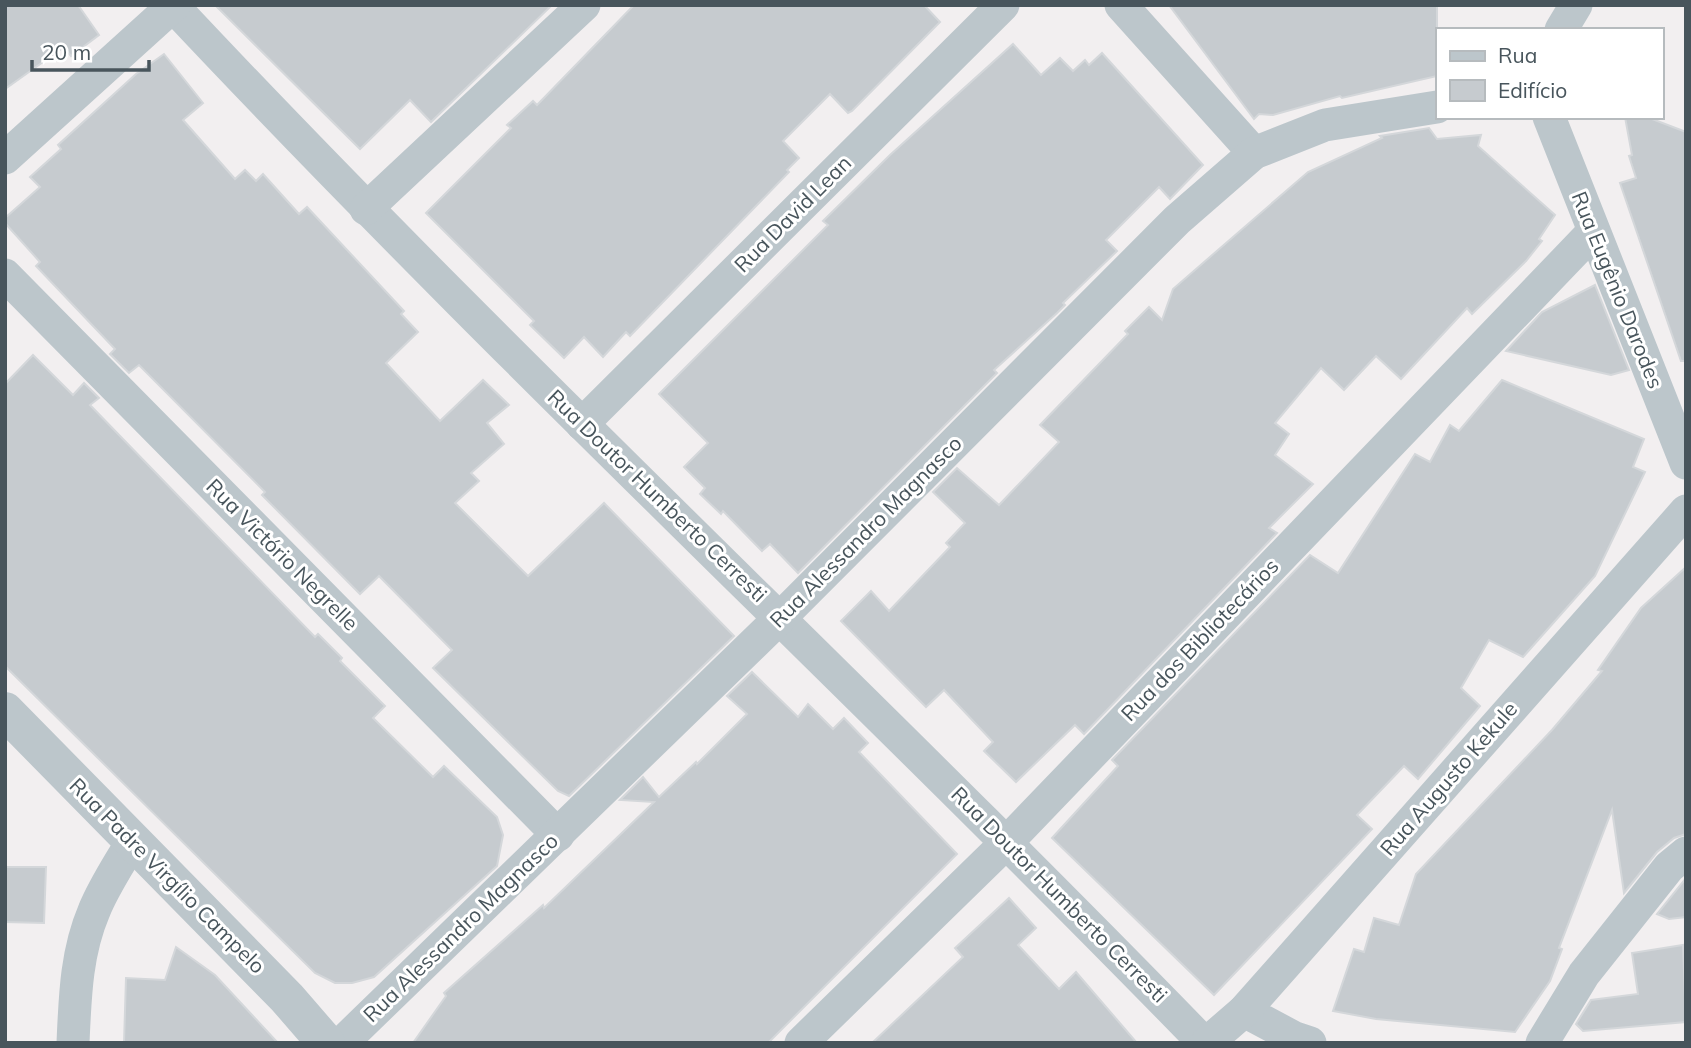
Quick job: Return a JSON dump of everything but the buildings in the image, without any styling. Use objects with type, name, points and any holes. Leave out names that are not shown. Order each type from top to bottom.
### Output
[{"type":"street","points":[[366,209],[584,5]]},
{"type":"street","name":"Rua David Lean","points":[[582,424],[1003,5]]},
{"type":"street","points":[[1121,5],[1254,153]]},
{"type":"street","points":[[1562,28],[1576,5]]},
{"type":"street","points":[[5,158],[173,6]]},
{"type":"street","name":"Rua Doutor Humberto Cerresti","points":[[173,6],[366,209],[1008,841],[1206,1043]]},
{"type":"street","name":"Rua Alessandro Magnasco","points":[[342,1043],[781,618],[1177,220],[1254,153],[1325,125],[1436,107]]},
{"type":"street","name":"Rua Eugênio Darodes","points":[[1550,119],[1686,463]]},
{"type":"street","name":"Rua dos Bibliotecários","points":[[801,1043],[1008,841],[1593,232]]},
{"type":"street","name":"Rua Victório Negrelle","points":[[5,275],[558,835]]},
{"type":"street","name":"Rua Augusto Kekule","points":[[1206,1043],[1244,1011],[1686,511]]},
{"type":"street","name":"Rua Padre Virgílio Campelo","points":[[5,711],[287,998],[326,1043]]},
{"type":"street","points":[[73,1043],[75,989],[81,951],[94,910],[133,840]]},
{"type":"street","points":[[1542,1043],[1584,974],[1669,867],[1686,853]]},
{"type":"street","points":[[1244,1011],[1310,1043]]}]
